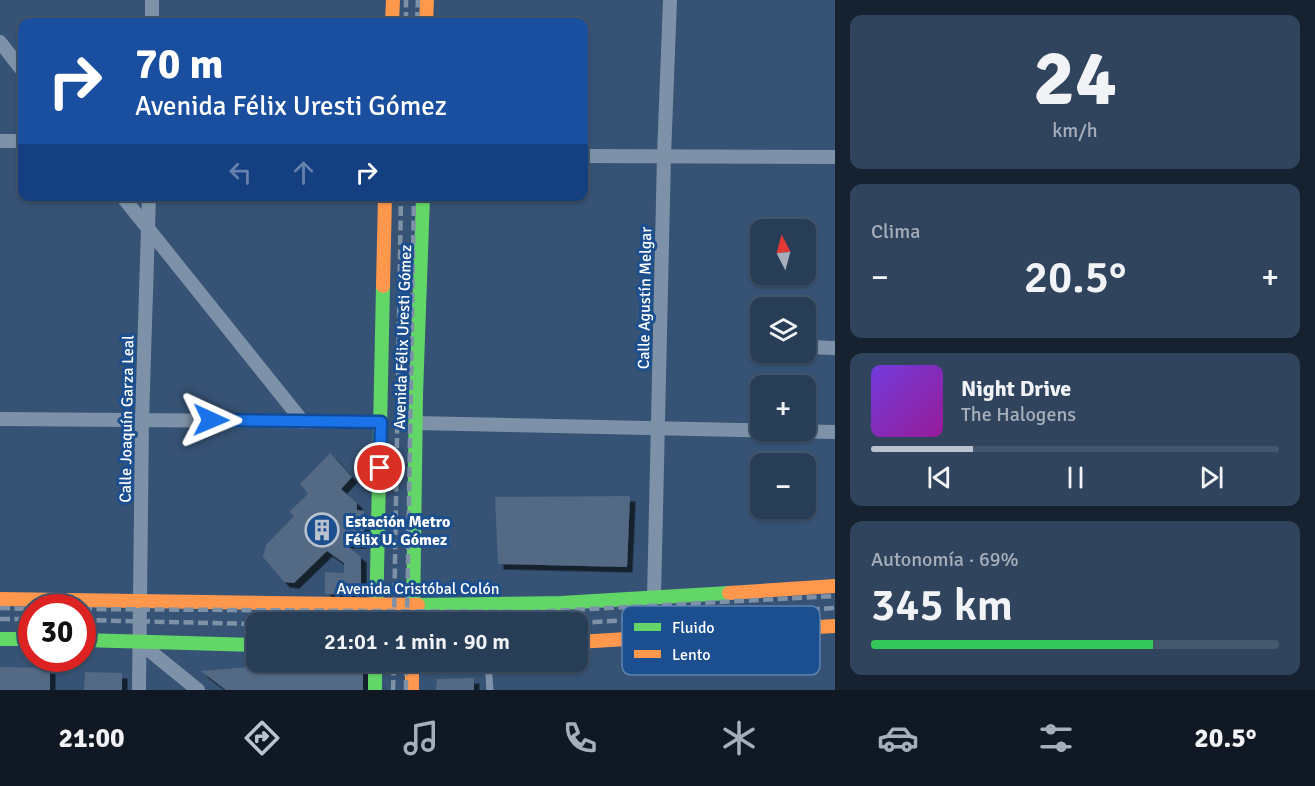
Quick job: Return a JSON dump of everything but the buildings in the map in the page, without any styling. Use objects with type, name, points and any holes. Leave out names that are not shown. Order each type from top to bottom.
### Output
[{"type":"main road","points":[[392,18],[393,0]]},
{"type":"main road","points":[[426,18],[427,0]]},
{"type":"main road","name":"Avenida Félix Uresti Gómez","points":[[376,612],[385,201]]},
{"type":"main road","name":"Avenida Félix Uresti Gómez","points":[[414,612],[415,423],[423,201]]},
{"type":"main road","name":"Avenida Cristóbal Colón","points":[[0,599],[414,605],[654,598],[835,586]]},
{"type":"main road","points":[[820,627],[835,626]]},
{"type":"main road","points":[[0,639],[18,639]]},
{"type":"main road","points":[[588,641],[622,639]]},
{"type":"main road","points":[[96,640],[246,645]]},
{"type":"main road","points":[[375,672],[375,690]]},
{"type":"main road","points":[[412,672],[412,690]]},
{"type":"street","points":[[152,0],[152,18]]},
{"type":"street","name":"Calle Agustín Melgar","points":[[654,598],[664,156],[670,0]]},
{"type":"street","points":[[0,42],[18,65]]},
{"type":"street","points":[[0,141],[18,141]]},
{"type":"street","points":[[588,156],[835,157]]},
{"type":"street","points":[[126,201],[303,422]]},
{"type":"street","name":"Calle Joaquín Garza Leal","points":[[139,690],[142,420],[149,201]]},
{"type":"street","points":[[816,347],[835,348]]},
{"type":"street","points":[[0,418],[381,422]]},
{"type":"street","points":[[415,423],[835,432]]},
{"type":"street","points":[[139,642],[198,690]]},
{"type":"lane","points":[[489,672],[490,690]]},
{"type":"railway","points":[[406,0],[406,18]]},
{"type":"railway","points":[[417,18],[418,0]]},
{"type":"railway","points":[[394,612],[401,201]]},
{"type":"railway","points":[[407,612],[414,201]]},
{"type":"railway","points":[[646,606],[835,596]]},
{"type":"railway","points":[[96,609],[532,612],[622,607]]},
{"type":"railway","points":[[0,608],[18,609]]},
{"type":"railway","points":[[820,609],[835,608]]},
{"type":"railway","points":[[0,619],[18,619]]},
{"type":"railway","points":[[96,620],[246,624]]},
{"type":"railway","points":[[588,622],[622,620]]},
{"type":"railway","points":[[393,690],[394,672]]},
{"type":"railway","points":[[406,672],[406,690]]},
{"type":"traffic: fast","points":[[413,612],[416,395],[423,201]]},
{"type":"traffic: fast","points":[[376,612],[383,286]]},
{"type":"traffic: fast","points":[[418,605],[561,603],[729,593]]},
{"type":"traffic: fast","points":[[0,639],[18,639]]},
{"type":"traffic: fast","points":[[96,640],[246,645]]},
{"type":"traffic: fast","points":[[375,672],[375,690]]},
{"type":"traffic: slow","points":[[392,18],[393,0]]},
{"type":"traffic: slow","points":[[426,18],[427,0]]},
{"type":"traffic: slow","points":[[383,286],[385,201]]},
{"type":"traffic: slow","points":[[729,593],[835,586]]},
{"type":"traffic: slow","points":[[0,599],[418,605]]},
{"type":"traffic: slow","points":[[820,627],[835,626]]},
{"type":"traffic: slow","points":[[588,641],[622,639]]},
{"type":"traffic: slow","points":[[412,672],[412,690]]},
{"type":"place","name":"Estación Metro Félix U. Gómez","points":[[322,530]]},
{"type":"route","points":[[211,420],[381,422],[380,468]]}]
